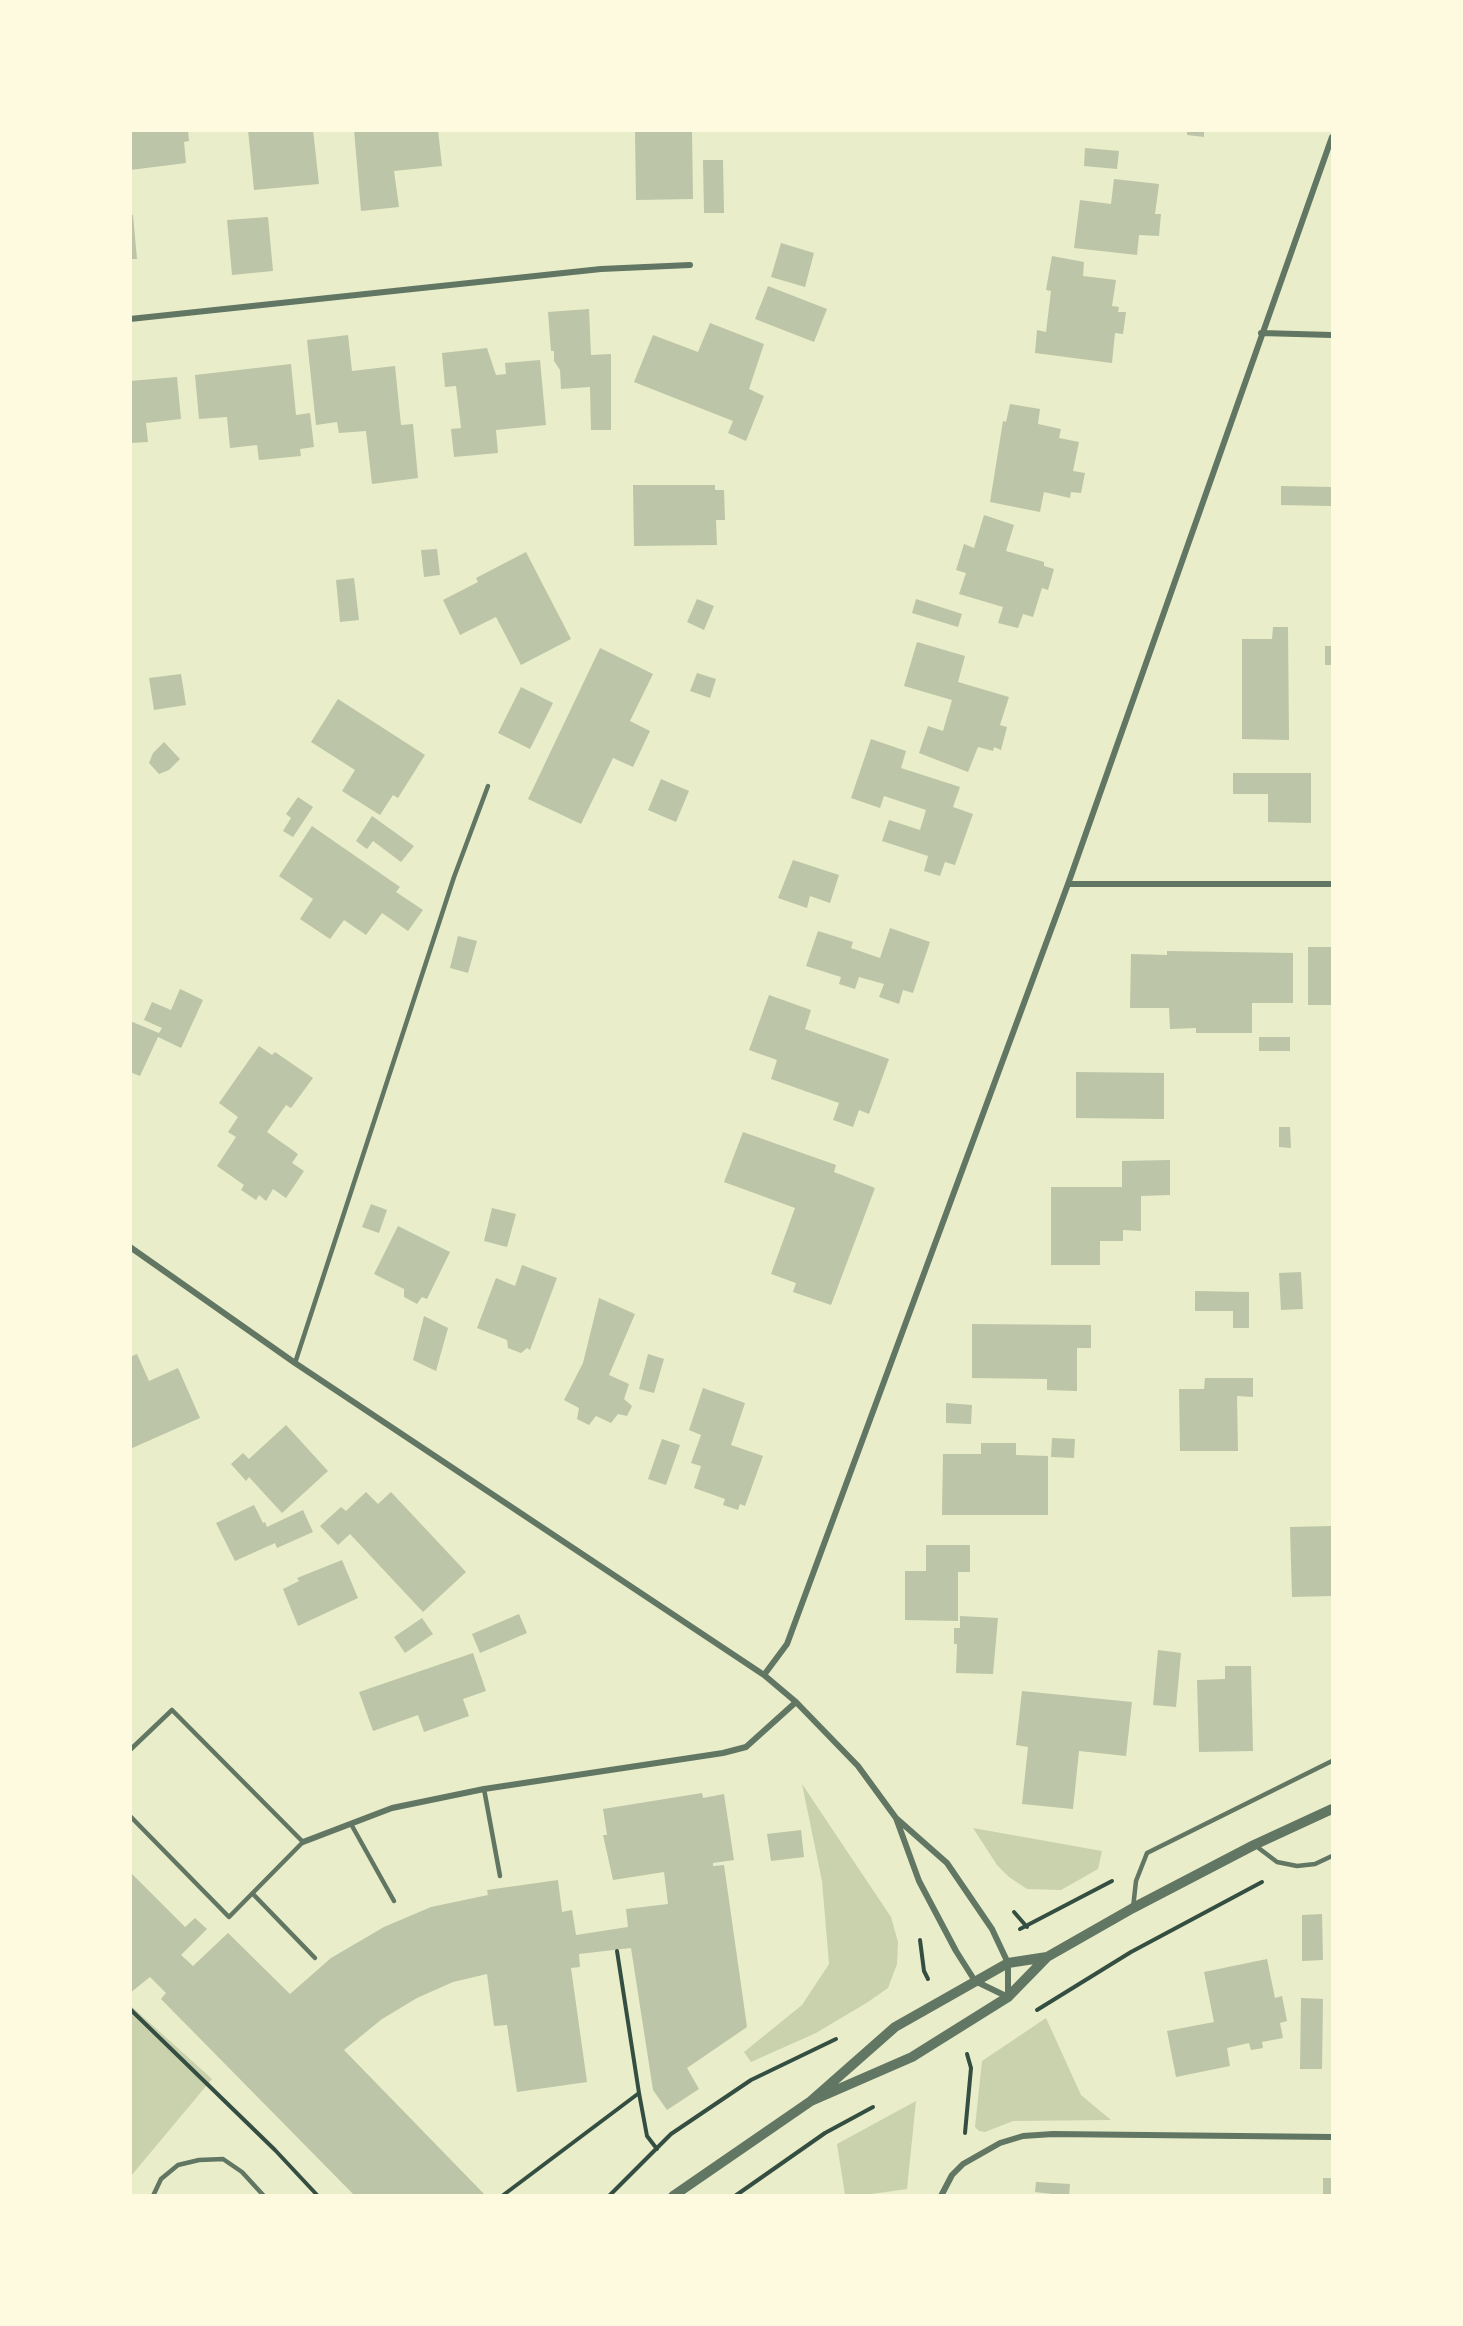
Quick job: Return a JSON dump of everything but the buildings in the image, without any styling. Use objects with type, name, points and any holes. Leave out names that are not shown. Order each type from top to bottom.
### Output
[{"type":"street","points":[[764,1675],[788,1644],[1068,884],[1332,136]]},
{"type":"street","points":[[130,319],[601,269],[690,266]]},
{"type":"street","points":[[1261,333],[1332,334]]},
{"type":"street","points":[[1068,884],[1332,884]]},
{"type":"street","points":[[130,1247],[295,1363],[764,1675],[796,1702],[858,1766],[896,1818],[946,1863],[992,1929],[1008,1963],[1008,1997]]},
{"type":"street","points":[[303,1842],[392,1808],[484,1789],[723,1753],[746,1747],[796,1702]]},
{"type":"street","points":[[811,2101],[912,2057],[1008,1997],[1047,1957],[1133,1908],[1254,1845],[1332,1809]]},
{"type":"street","points":[[896,1818],[923,1890],[975,1981],[1008,1997]]},
{"type":"street","points":[[673,2196],[811,2101],[895,2027],[1008,1963],[1047,1957]]},
{"type":"street","points":[[941,2196],[952,2175],[963,2164],[1000,2143],[1023,2136],[1053,2134],[1332,2137]]},
{"type":"lane","points":[[295,1363],[454,877],[488,786]]},
{"type":"lane","points":[[130,1750],[172,1710],[303,1842],[229,1917],[130,1816]]},
{"type":"lane","points":[[1133,1908],[1136,1881],[1146,1853],[1332,1761]]},
{"type":"lane","points":[[484,1789],[500,1876]]},
{"type":"lane","points":[[351,1824],[394,1901]]},
{"type":"lane","points":[[1254,1845],[1277,1862],[1297,1866],[1315,1864],[1332,1856]]},
{"type":"lane","points":[[253,1894],[315,1958]]},
{"type":"lane","points":[[153,2196],[161,2179],[178,2165],[199,2160],[223,2159],[242,2172],[264,2196]]},
{"type":"path","points":[[1027,1926],[1109,1883],[1146,1853]]},
{"type":"path","points":[[1066,1992],[1214,1906],[1297,1866]]},
{"type":"path","points":[[617,1951],[647,2136],[657,2149]]},
{"type":"path","points":[[130,2009],[275,2150],[318,2196]]},
{"type":"path","points":[[609,2196],[671,2134],[751,2080],[846,2035]]},
{"type":"path","points":[[959,2059],[967,2054],[971,2068],[963,2164]]},
{"type":"path","points":[[502,2196],[639,2093]]},
{"type":"path","points":[[735,2196],[825,2133],[874,2106]]},
{"type":"green space","points":[[802,1784],[891,1917],[898,1942],[897,1964],[888,1988],[868,2002],[816,2033],[751,2062],[744,2052],[802,2005],[829,1964],[822,1881]]},
{"type":"green space","points":[[973,1828],[1102,1851],[1098,1869],[1061,1890],[1027,1889],[1009,1877],[997,1865]]},
{"type":"green space","points":[[130,2005],[212,2079],[131,2176],[130,2176]]},
{"type":"green space","points":[[1046,2018],[1081,2095],[1111,2120],[1013,2121],[985,2132],[979,2131],[975,2127],[982,2061]]},
{"type":"green space","points":[[916,2101],[907,2189],[864,2195],[845,2195],[837,2144]]}]
